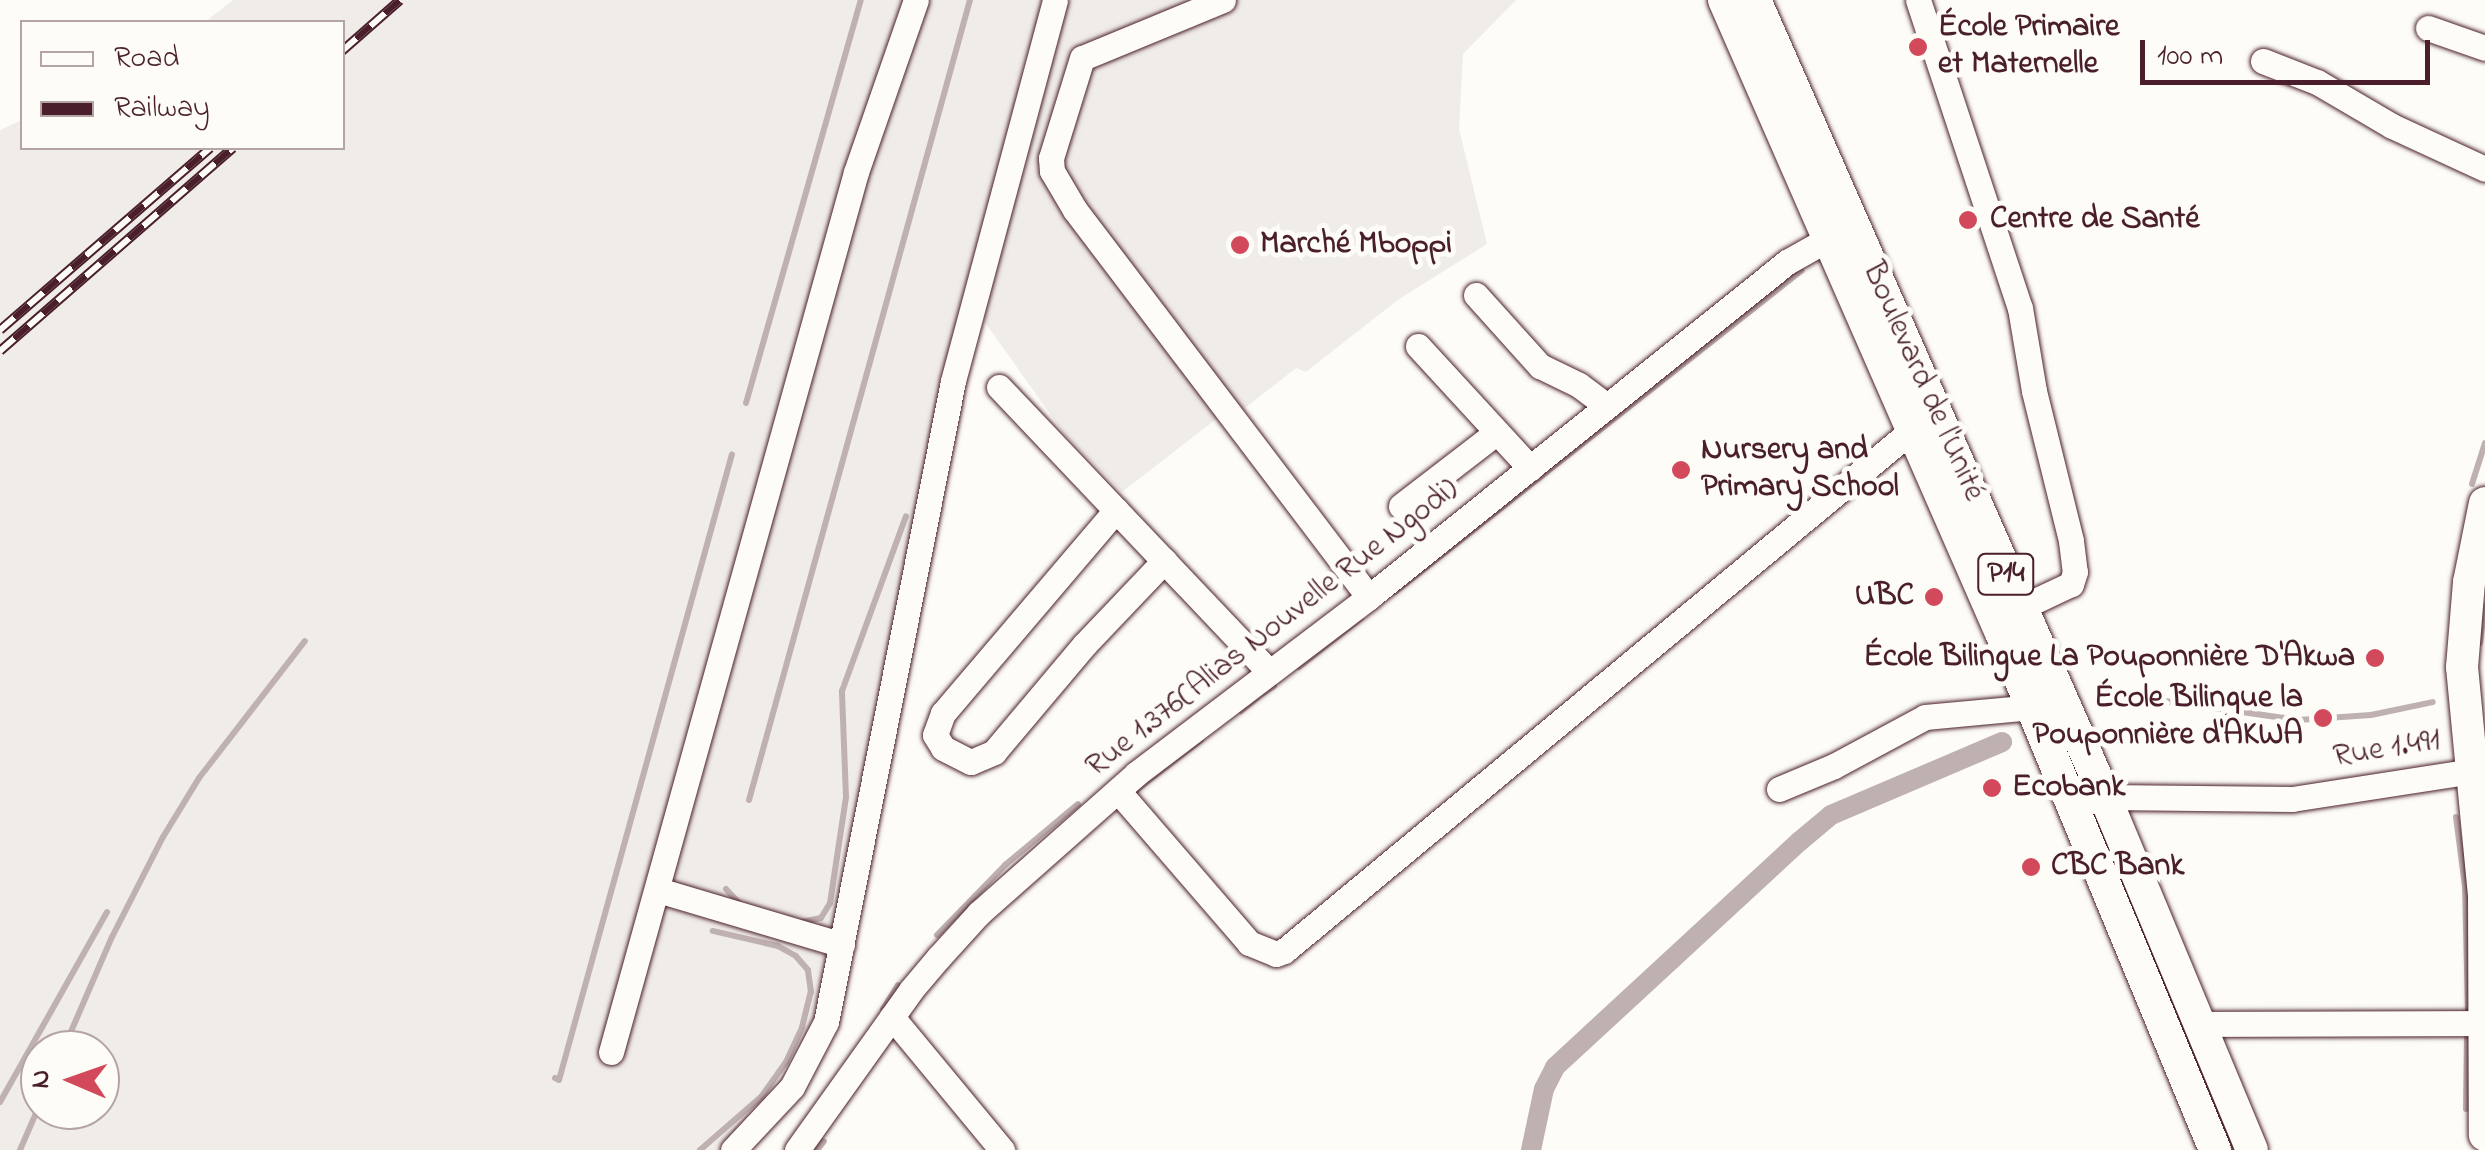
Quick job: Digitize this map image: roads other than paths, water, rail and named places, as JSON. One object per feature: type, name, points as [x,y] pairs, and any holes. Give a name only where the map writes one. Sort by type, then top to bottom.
[{"type":"main road","name":"Boulevard de l'Unité","points":[[1724,0],[2020,608],[2215,1150]]},
{"type":"main road","name":"Boulevard de l'Unité","points":[[1756,0],[1911,431],[2032,706],[2089,802],[2199,1024],[2252,1150]]},
{"type":"main road","points":[[2485,503],[2476,534],[2465,610],[2474,672],[2484,895],[2485,1135]]},
{"type":"street","points":[[612,1052],[856,172],[916,0]]},
{"type":"street","points":[[733,1150],[792,1087],[826,1022],[952,381],[1055,0]]},
{"type":"street","points":[[1223,0],[1082,58],[1051,158],[1052,171],[1075,210],[1369,597]]},
{"type":"street","points":[[1918,0],[2020,308],[2034,392],[2071,541],[2076,572],[2070,584],[2020,608]]},
{"type":"street","points":[[2428,28],[2485,48]]},
{"type":"street","points":[[2263,61],[2317,82],[2392,126],[2485,169]]},
{"type":"street","name":"Rue 1.376(Alias Nouvelle Rue Ngodi)","points":[[798,1150],[892,1017],[979,913],[1118,790],[1369,597],[1786,262],[1840,232]]},
{"type":"street","points":[[1476,295],[1540,366],[1579,385],[1606,406]]},
{"type":"street","points":[[1418,346],[1530,468]]},
{"type":"street","points":[[999,386],[1269,672]]},
{"type":"street","points":[[1118,790],[1249,943],[1276,954],[1284,951],[1911,431]]},
{"type":"street","points":[[1400,506],[1497,432]]},
{"type":"street","points":[[1116,510],[943,712],[935,736],[942,748],[971,762],[994,752],[1085,644],[1164,561]]},
{"type":"street","points":[[1779,789],[1834,766],[1925,717],[2032,706]]},
{"type":"street","name":"Rue 1.491","points":[[2089,802],[2292,798],[2479,769]]},
{"type":"street","points":[[658,890],[842,944]]},
{"type":"street","points":[[892,1017],[1002,1150]]},
{"type":"street","points":[[2199,1024],[2485,1023]]},
{"type":"waterway","points":[[746,403],[861,0]]},
{"type":"waterway","points":[[749,800],[970,0]]},
{"type":"waterway","points":[[1395,592],[1801,271]]},
{"type":"waterway","points":[[2472,484],[2485,443]]},
{"type":"waterway","points":[[555,1078],[559,1080],[732,454]]},
{"type":"waterway","points":[[802,922],[821,918],[830,903],[846,797],[842,691],[906,516]]},
{"type":"waterway","points":[[2480,643],[2485,605]]},
{"type":"waterway","points":[[1299,667],[1361,618]]},
{"type":"waterway","points":[[72,1030],[112,937],[163,837],[199,778],[305,641]]},
{"type":"waterway","points":[[1259,696],[1274,686]]},
{"type":"waterway","points":[[2107,700],[2138,697],[2298,720],[2371,715],[2433,702]]},
{"type":"waterway","points":[[1241,711],[1257,698]]},
{"type":"waterway","points":[[1131,794],[1201,740]]},
{"type":"waterway","points":[[1531,1150],[1544,1089],[1555,1067],[1800,841],[1831,815],[2002,742]]},
{"type":"waterway","points":[[937,935],[1005,865],[1078,804]]},
{"type":"waterway","points":[[2456,817],[2465,886],[2468,1011]]},
{"type":"waterway","points":[[726,889],[742,906]]},
{"type":"waterway","points":[[0,1102],[107,912]]},
{"type":"waterway","points":[[700,1150],[761,1097],[786,1062],[802,1027],[811,992],[808,970],[796,956],[778,946],[713,931]]},
{"type":"waterway","points":[[883,1009],[898,985]]},
{"type":"waterway","points":[[2466,1109],[2467,1038]]},
{"type":"waterway","points":[[20,1150],[29,1130]]},
{"type":"waterway","points":[[817,1150],[824,1141]]},
{"type":"railway","points":[[345,48],[400,0]]},
{"type":"railway","points":[[0,330],[208,150]]},
{"type":"railway","points":[[0,351],[231,150]]},
{"type":"place","name":"École Primaire et Maternelle","points":[[1918,47]]},
{"type":"place","name":"Centre de Santé","points":[[1968,220]]},
{"type":"place","name":"Marché Mboppi","points":[[1240,245]]},
{"type":"place","name":"Nursery and Primary School","points":[[1681,470]]},
{"type":"place","name":"UBC","points":[[1934,597]]},
{"type":"place","name":"École Bilingue La Pouponnière D'Akwa","points":[[2375,658]]},
{"type":"place","name":"École Bilingue la Pouponnière d'AKWA","points":[[2323,718]]},
{"type":"place","name":"Ecobank","points":[[1992,788]]},
{"type":"place","name":"CBC Bank","points":[[2031,867]]}]
